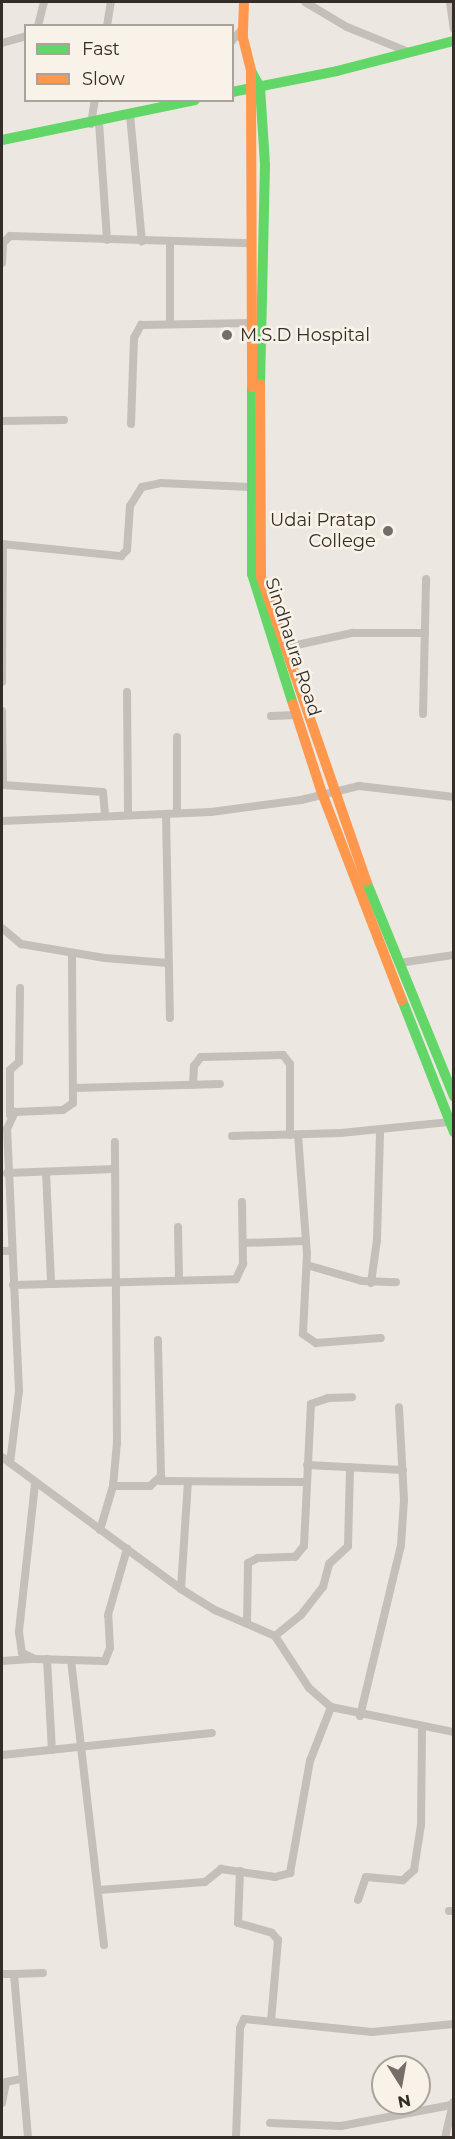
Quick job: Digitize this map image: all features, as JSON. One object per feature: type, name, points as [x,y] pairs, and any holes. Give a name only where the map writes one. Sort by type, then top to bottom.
[{"type":"street","points":[[38,24],[44,2]]},
{"type":"street","points":[[107,24],[111,2]]},
{"type":"street","name":"Sindhaura Road","points":[[244,2],[243,28],[255,88],[250,323],[252,574],[257,600],[297,715],[452,1127]]},
{"type":"street","points":[[305,2],[347,27],[410,52]]},
{"type":"street","points":[[450,2],[453,29]]},
{"type":"street","points":[[234,39],[243,28]]},
{"type":"street","points":[[2,43],[24,37]]},
{"type":"street","points":[[234,92],[410,52],[453,40]]},
{"type":"street","points":[[255,88],[265,165],[260,289],[261,577],[327,792],[453,1097]]},
{"type":"street","points":[[95,102],[95,123],[107,240]]},
{"type":"street","points":[[2,140],[95,123],[183,102]]},
{"type":"street","points":[[130,115],[142,242]]},
{"type":"street","points":[[2,263],[3,243],[10,236],[142,242],[251,243]]},
{"type":"street","points":[[170,323],[171,242]]},
{"type":"street","points":[[131,424],[136,330],[150,322],[250,323]]},
{"type":"street","points":[[2,420],[64,420]]},
{"type":"street","points":[[2,682],[2,544],[121,556],[127,550],[130,506],[142,487],[161,483],[250,487]]},
{"type":"street","points":[[423,714],[426,579]]},
{"type":"street","points":[[283,648],[339,634],[425,633]]},
{"type":"street","points":[[127,692],[128,815]]},
{"type":"street","points":[[2,711],[2,785],[103,792],[105,816]]},
{"type":"street","points":[[271,716],[297,715]]},
{"type":"street","points":[[177,737],[177,813]]},
{"type":"street","points":[[2,821],[177,813],[289,802],[359,786],[453,797]]},
{"type":"street","points":[[166,814],[170,1018]]},
{"type":"street","points":[[2,928],[21,944],[72,954],[168,963]]},
{"type":"street","points":[[10,1115],[23,1110],[70,1108],[74,1088],[72,954]]},
{"type":"street","points":[[399,963],[453,955]]},
{"type":"street","points":[[10,1463],[19,1391],[7,1173],[10,1115],[6,1070],[19,1062],[20,988]]},
{"type":"street","points":[[193,1085],[194,1066],[201,1057],[283,1055],[290,1064],[294,1135],[306,1241],[307,1265],[302,1316],[306,1339],[316,1343],[381,1338]]},
{"type":"street","points":[[74,1088],[220,1084]]},
{"type":"street","points":[[232,1136],[452,1127]]},
{"type":"street","points":[[370,1283],[377,1240],[380,1130]]},
{"type":"street","points":[[100,1530],[113,1486],[117,1281],[115,1142]]},
{"type":"street","points":[[7,1173],[115,1169]]},
{"type":"street","points":[[46,1172],[51,1284]]},
{"type":"street","points":[[13,1285],[236,1279],[243,1264],[242,1202]]},
{"type":"street","points":[[178,1227],[179,1279]]},
{"type":"street","points":[[243,1243],[306,1241]]},
{"type":"street","points":[[2,1251],[11,1251]]},
{"type":"street","points":[[307,1265],[370,1283],[396,1282]]},
{"type":"street","points":[[158,1340],[160,1481]]},
{"type":"street","points":[[248,1623],[248,1563],[258,1557],[295,1557],[304,1546],[311,1404],[328,1398],[352,1397]]},
{"type":"street","points":[[360,1716],[398,1564],[403,1470],[399,1407]]},
{"type":"street","points":[[2,1457],[34,1484],[181,1589],[216,1610],[274,1636],[309,1688],[331,1707],[360,1716],[453,1732]]},
{"type":"street","points":[[307,1465],[403,1470]]},
{"type":"street","points":[[274,1636],[301,1616],[323,1587],[329,1564],[348,1546],[350,1467]]},
{"type":"street","points":[[113,1486],[150,1486],[160,1481],[306,1482]]},
{"type":"street","points":[[181,1589],[188,1482]]},
{"type":"street","points":[[34,1484],[19,1639],[22,1653],[35,1659]]},
{"type":"street","points":[[2,1660],[47,1659],[97,1662],[110,1656],[108,1615],[128,1549]]},
{"type":"street","points":[[47,1659],[52,1750]]},
{"type":"street","points":[[71,1660],[104,1945]]},
{"type":"street","points":[[99,1890],[197,1884],[212,1878],[221,1869],[275,1877],[290,1873],[310,1761],[331,1707]]},
{"type":"street","points":[[358,1900],[366,1877],[403,1880],[414,1870],[421,1825],[423,1727]]},
{"type":"street","points":[[2,1755],[212,1733]]},
{"type":"street","points":[[240,1871],[238,1923],[276,1935],[278,1940],[271,2021]]},
{"type":"street","points":[[2,1974],[43,1973]]},
{"type":"street","points":[[14,1974],[28,2138]]},
{"type":"street","points":[[236,2138],[242,2023],[249,2018],[372,2032],[453,2025]]},
{"type":"street","points":[[2,2103],[6,2082],[22,2079]]},
{"type":"street","points":[[270,2123],[341,2126],[452,2103],[445,2138]]},
{"type":"traffic: fast","points":[[234,92],[337,71],[454,41]]},
{"type":"traffic: fast","points":[[251,71],[260,87],[265,165],[260,384]]},
{"type":"traffic: fast","points":[[2,140],[185,102]]},
{"type":"traffic: fast","points":[[252,387],[252,574],[293,704]]},
{"type":"traffic: fast","points":[[366,881],[454,1097]]},
{"type":"traffic: fast","points":[[402,1000],[454,1132]]},
{"type":"traffic: slow","points":[[244,2],[243,38],[251,71],[252,387]]},
{"type":"traffic: slow","points":[[260,384],[261,577],[366,881]]},
{"type":"traffic: slow","points":[[293,704],[322,793],[402,1000]]},
{"type":"place","name":"M.S.D Hospital","points":[[227,335]]},
{"type":"place","name":"Udai Pratap College","points":[[388,531]]}]
